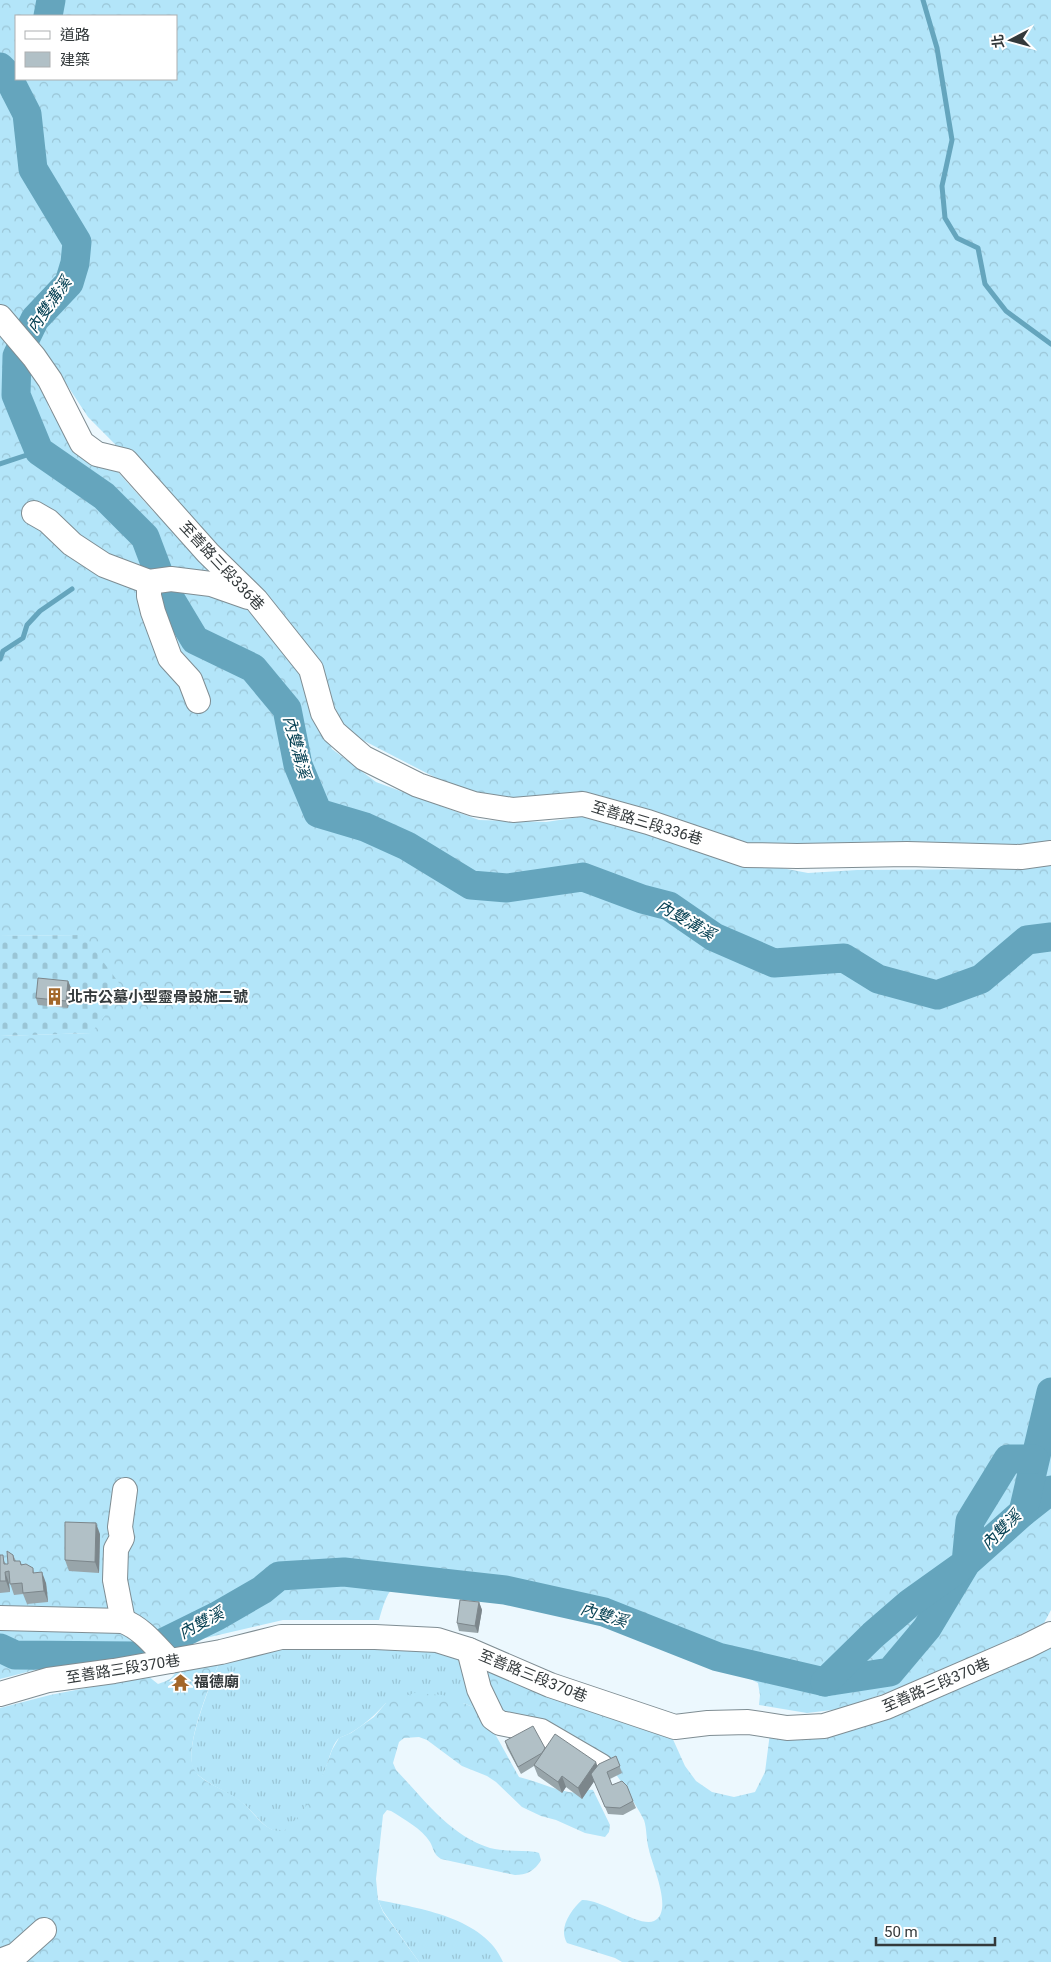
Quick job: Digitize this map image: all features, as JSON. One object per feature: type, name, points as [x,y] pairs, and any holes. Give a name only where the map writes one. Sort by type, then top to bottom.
[{"type":"street","name":"至善路三段336巷","points":[[7,326],[34,357],[50,380],[82,442],[97,454],[126,461],[208,554],[256,600],[311,669],[323,713],[334,732],[364,758],[418,785],[474,804],[513,810],[583,804],[648,822],[745,855],[907,854],[1021,857],[1051,853]]},
{"type":"street","points":[[34,514],[48,521],[72,544],[104,565],[160,581],[212,584],[256,600]]},
{"type":"street","points":[[160,581],[149,596],[153,612],[170,658],[190,680],[198,701]]},
{"type":"street","points":[[124,1490],[120,1527],[122,1538],[116,1549],[115,1580],[133,1627],[170,1662]]},
{"type":"street","points":[[104,1571],[106,1534],[120,1527]]},
{"type":"street","points":[[0,1618],[133,1627]]},
{"type":"street","name":"至善路三段370巷","points":[[0,1694],[48,1680],[170,1662],[281,1637],[375,1636],[437,1640],[469,1650],[550,1685],[675,1727],[708,1723],[748,1722],[788,1728],[824,1726],[886,1707],[1051,1634]]},
{"type":"street","points":[[469,1650],[478,1689],[493,1718],[500,1723],[541,1731],[601,1766]]},
{"type":"street","points":[[1,1961],[16,1955],[44,1930]]},
{"type":"green space","points":[[0,0],[1051,0],[1051,848],[745,847],[516,803],[477,799],[345,731],[318,667],[231,561],[88,417],[27,324],[24,334],[0,305]]},
{"type":"green space","points":[[0,333],[36,367],[49,408],[68,435],[93,461],[117,471],[153,511],[217,571],[301,674],[312,705],[332,749],[376,782],[479,820],[546,822],[586,816],[739,860],[808,873],[857,870],[1015,869],[1051,864],[1051,1610],[1044,1623],[932,1677],[840,1709],[807,1713],[759,1705],[758,1683],[686,1645],[424,1577],[413,1578],[397,1584],[388,1595],[379,1620],[283,1620],[132,1657],[96,1662],[58,1664],[0,1679],[0,1036],[91,1033],[83,935],[0,936]]},
{"type":"green space","points":[[83,935],[125,991],[91,1033],[0,1036],[0,936]]},
{"type":"green space","points":[[414,1643],[458,1658],[469,1693],[478,1709],[463,1703],[386,1703],[361,1726],[338,1739],[309,1803],[298,1820],[286,1830],[275,1831],[265,1826],[243,1803],[196,1773],[192,1764],[194,1735],[205,1699],[221,1658],[294,1644]]},
{"type":"green space","points":[[1051,1647],[1051,1962],[622,1962],[567,1943],[564,1931],[565,1925],[570,1914],[582,1900],[600,1904],[640,1921],[654,1921],[660,1916],[662,1899],[648,1846],[644,1820],[608,1762],[580,1740],[556,1728],[501,1718],[476,1659],[671,1735],[685,1766],[696,1781],[712,1792],[734,1797],[755,1792],[765,1772],[770,1733],[885,1715]]},
{"type":"green space","points":[[221,1658],[199,1715],[195,1732],[192,1761],[195,1771],[204,1780],[240,1800],[263,1824],[273,1830],[285,1830],[300,1815],[310,1800],[339,1738],[351,1733],[374,1717],[386,1703],[414,1693],[443,1695],[478,1709],[490,1725],[519,1777],[569,1792],[593,1790],[610,1825],[609,1832],[605,1837],[585,1833],[556,1820],[541,1816],[522,1807],[487,1776],[462,1766],[427,1740],[419,1737],[404,1738],[399,1742],[393,1763],[396,1770],[438,1815],[475,1842],[501,1850],[536,1852],[539,1853],[541,1860],[530,1872],[515,1875],[441,1859],[435,1853],[427,1837],[407,1821],[387,1810],[383,1815],[376,1879],[378,1900],[383,1912],[419,1962],[0,1962],[0,1708],[50,1695],[148,1676],[158,1684],[171,1678],[178,1666]]},
{"type":"green space","points":[[378,1900],[431,1912],[466,1925],[482,1935],[494,1947],[503,1962],[419,1962],[383,1911]]},
{"type":"building","points":[[38,978],[68,981],[66,1001],[36,998]]},
{"type":"building","points":[[65,1522],[96,1523],[95,1562],[65,1560]]},
{"type":"building","points":[[7,1551],[13,1555],[14,1561],[20,1561],[21,1565],[26,1564],[33,1568],[33,1573],[42,1572],[44,1591],[23,1593],[22,1583],[10,1584],[9,1571],[5,1572],[6,1581],[0,1581],[0,1555],[3,1555],[4,1564],[8,1564]]},
{"type":"building","points":[[460,1600],[479,1602],[475,1626],[457,1623]]},
{"type":"building","points":[[533,1726],[545,1748],[542,1753],[518,1767],[505,1741]]},
{"type":"building","points":[[555,1734],[596,1762],[578,1788],[562,1776],[558,1782],[534,1765]]},
{"type":"building","points":[[616,1756],[620,1766],[607,1772],[612,1785],[622,1781],[627,1786],[633,1801],[620,1808],[605,1807],[591,1774],[599,1764]]},
{"type":"waterway","points":[[48,15],[51,0]]},
{"type":"waterway","points":[[923,0],[937,48],[952,140],[942,186],[945,218],[957,238],[978,248],[985,284],[1006,311],[1051,344]]},
{"type":"waterway","name":"內雙溝溪","points":[[0,67],[6,73],[27,114],[33,169],[77,242],[75,263],[69,283],[35,319],[17,356],[16,395],[39,451],[104,496],[145,537],[165,590],[195,640],[253,668],[287,709],[298,765],[318,813],[365,827],[407,846],[471,885],[507,888],[583,877],[642,899],[669,906],[714,937],[774,963],[844,958],[878,979],[937,995],[981,979],[1027,940],[1051,937]]},
{"type":"waterway","points":[[0,464],[39,451]]},
{"type":"waterway","points":[[0,659],[3,651],[23,638],[27,625],[40,611],[72,589]]},
{"type":"waterway","name":"內雙溪","points":[[0,1648],[15,1655],[136,1656],[217,1616],[262,1590],[279,1576],[344,1572],[505,1590],[604,1612],[718,1657],[825,1682],[890,1672],[927,1628],[966,1563],[1023,1512],[1051,1392]]},
{"type":"waterway","points":[[825,1682],[873,1635],[910,1603],[966,1563],[970,1521],[1008,1459],[1034,1459]]},
{"type":"waterway","points":[[1023,1512],[1051,1490]]},
{"type":"place","name":"北市公墓小型靈骨設施二號","points":[[54,997]]},
{"type":"place","name":"福德廟","points":[[180,1682]]}]
